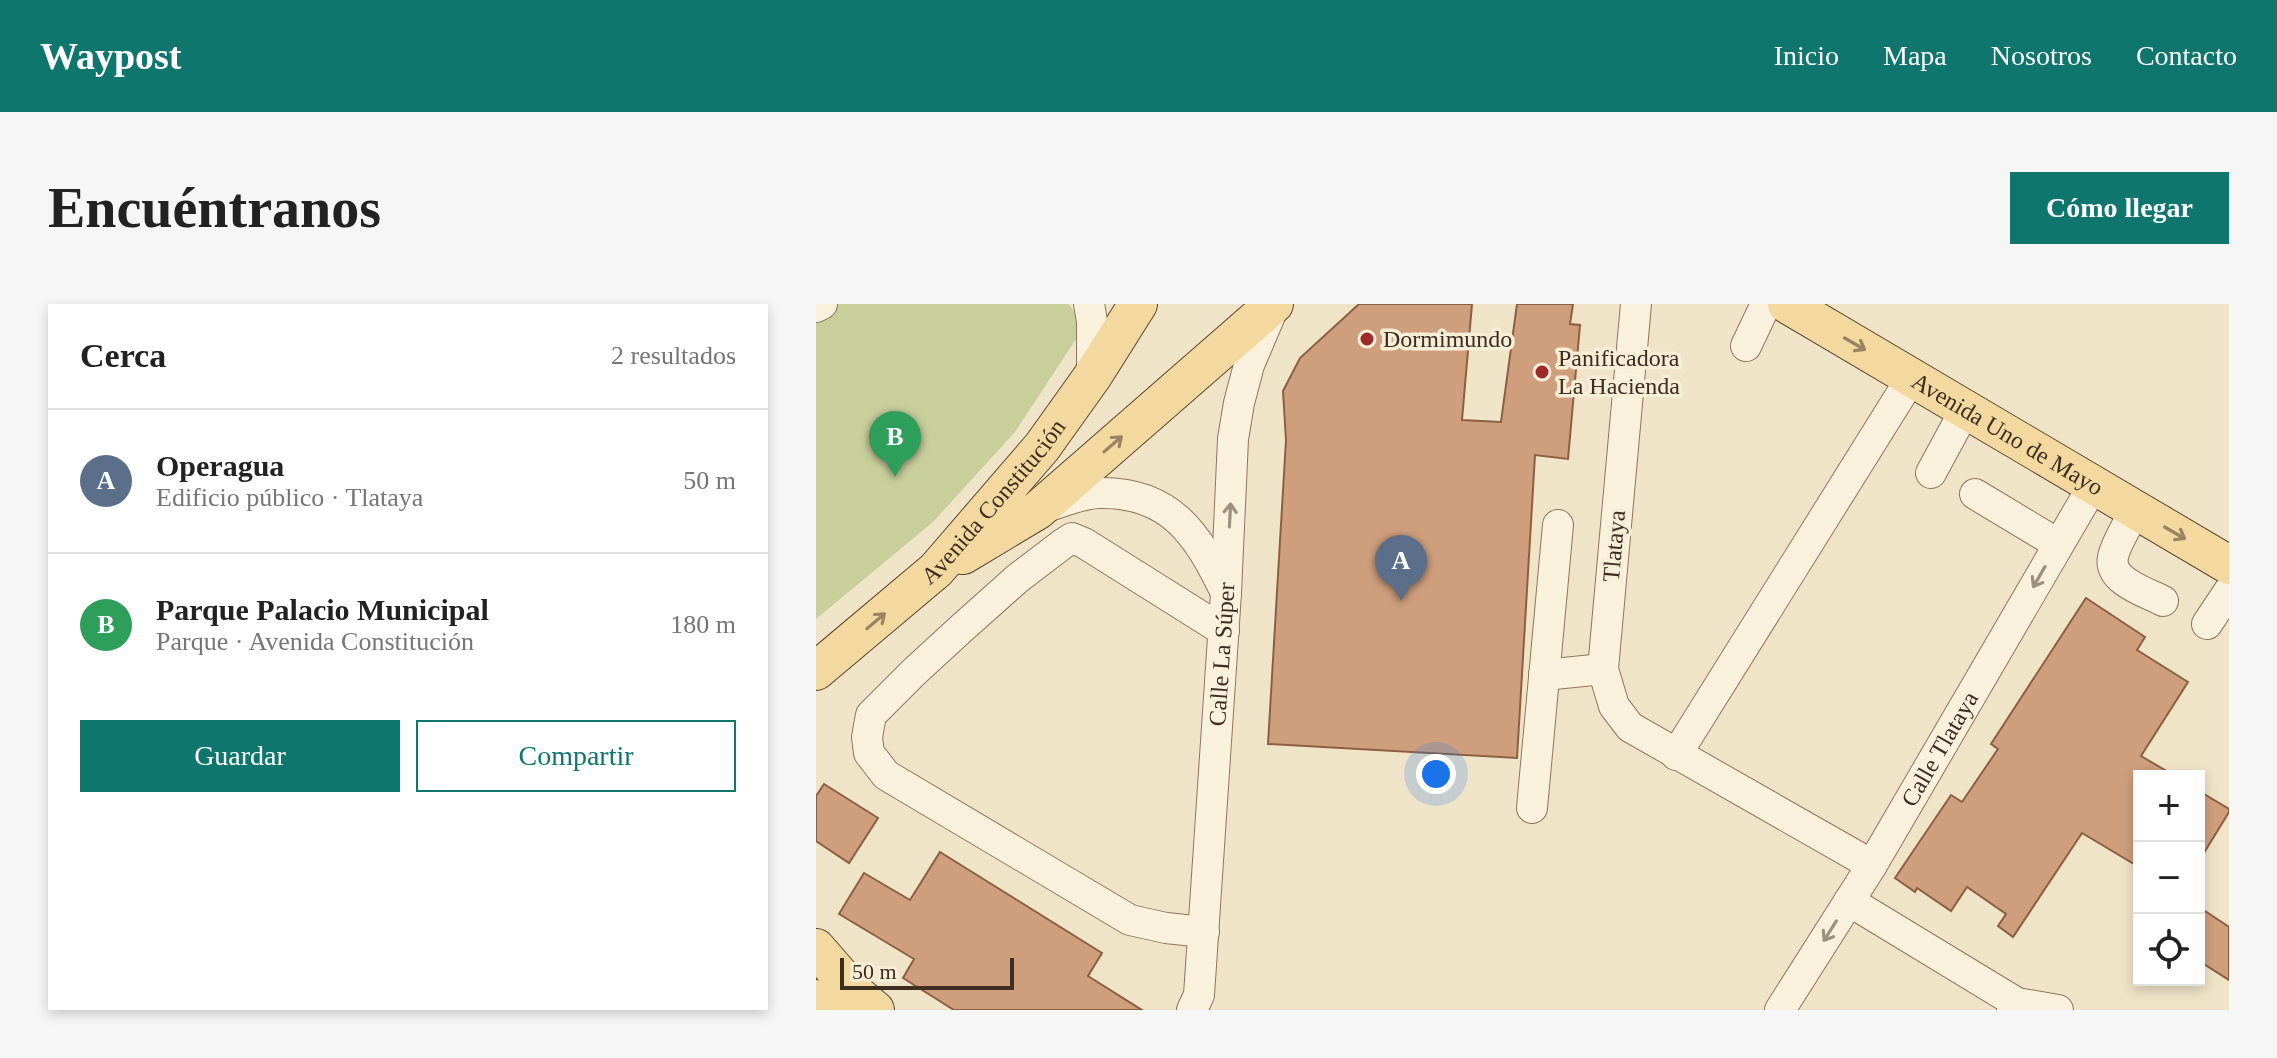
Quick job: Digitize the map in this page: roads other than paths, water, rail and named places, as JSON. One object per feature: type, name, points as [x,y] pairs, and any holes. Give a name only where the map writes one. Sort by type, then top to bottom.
[{"type":"main road","name":"Avenida Constitución","points":[[820,671],[936,570],[1042,447],[1092,377],[1138,304]]},
{"type":"main road","points":[[936,570],[1038,510],[1274,304]]},
{"type":"main road","name":"Avenida Uno de Mayo","points":[[1787,304],[2229,565]]},
{"type":"main road","points":[[816,948],[856,994],[875,1010]]},
{"type":"main road","points":[[816,999],[835,1010]]},
{"type":"street","points":[[816,307],[822,304]]},
{"type":"street","points":[[1089,304],[1092,377]]},
{"type":"street","name":"Calle La Súper","points":[[1192,1010],[1199,995],[1204,932],[1233,439],[1249,365],[1274,304]]},
{"type":"street","name":"Tlataya","points":[[1636,304],[1603,669],[1614,706],[1630,727],[1872,865]]},
{"type":"street","points":[[1746,346],[1766,304]]},
{"type":"street","points":[[1676,755],[1912,377]]},
{"type":"street","points":[[1931,473],[1965,410]]},
{"type":"street","name":"Calle Tlataya","points":[[1780,1010],[1872,865],[2093,486]]},
{"type":"street","points":[[1038,510],[1097,493],[1143,499],[1167,509],[1184,523],[1211,562],[1226,593]]},
{"type":"street","points":[[1975,494],[2058,544]]},
{"type":"street","points":[[2135,510],[2112,558],[2115,571],[2125,582],[2163,601]]},
{"type":"street","points":[[1532,808],[1558,525]]},
{"type":"street","points":[[1204,932],[1130,920],[886,775],[869,753],[867,737],[871,715],[914,672],[1018,578],[1072,538],[1224,631]]},
{"type":"street","points":[[2207,624],[2229,591]]},
{"type":"street","points":[[1544,675],[1603,669]]},
{"type":"street","points":[[1849,901],[2014,1006],[2058,1010]]},
{"type":"place","name":"Dormimundo","points":[[1367,339]]},
{"type":"place","name":"Panificadora La Hacienda","points":[[1542,372]]},
{"type":"place","name":"Parque Palacio Municipal","points":[[895,477]]},
{"type":"place","name":"Operagua","points":[[1401,601]]}]
